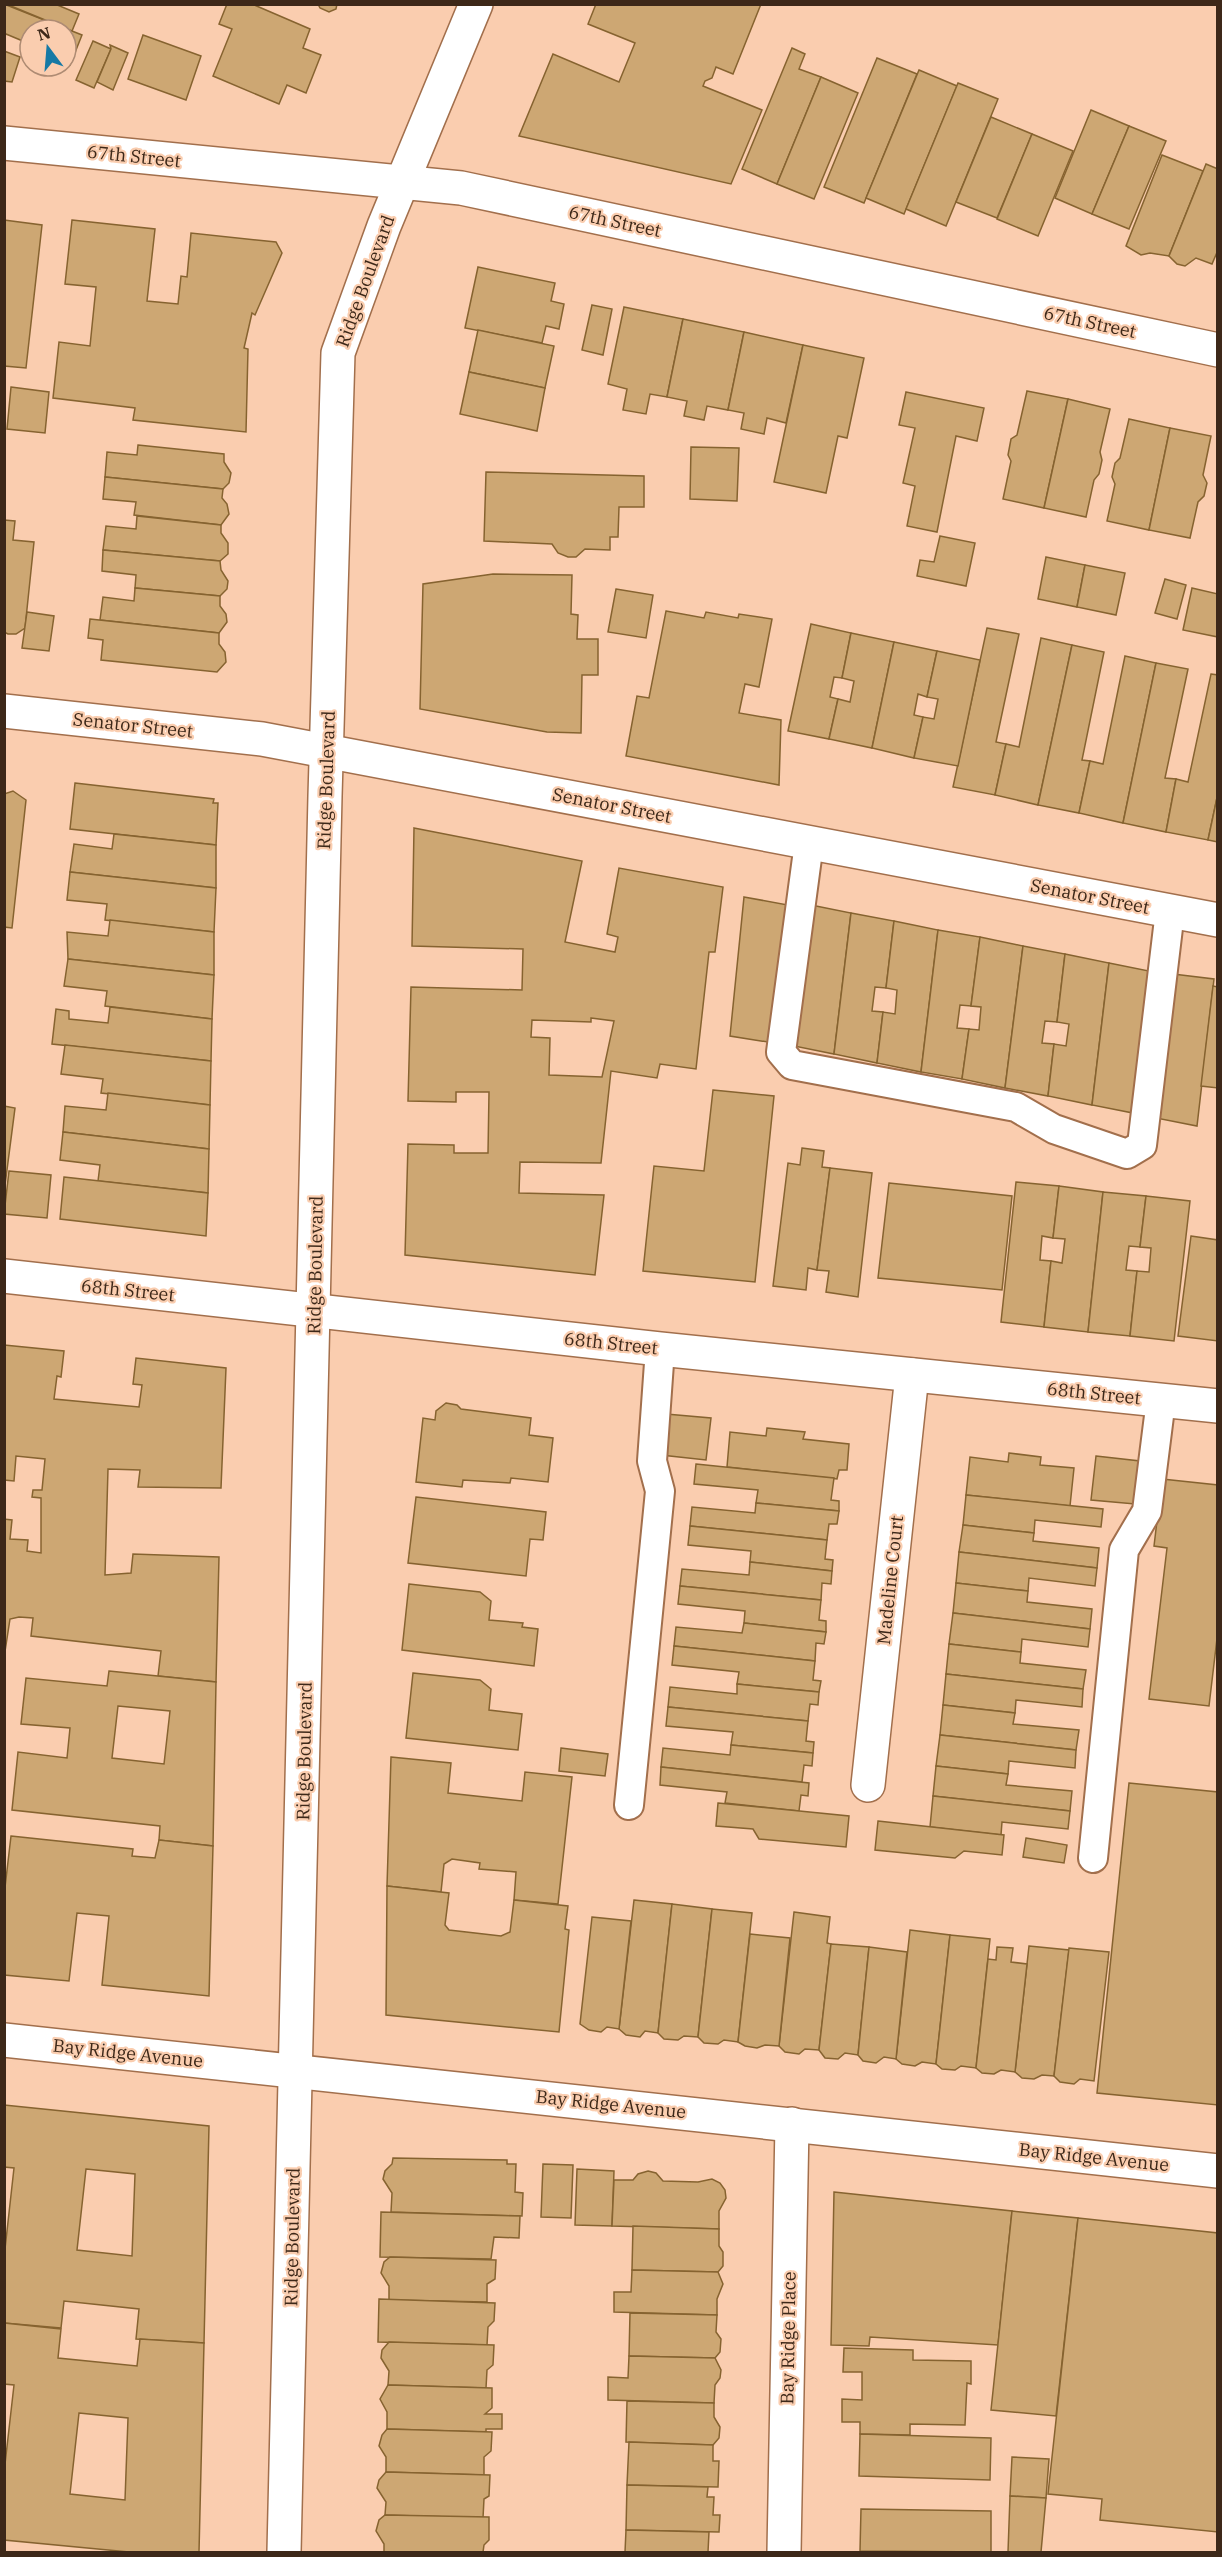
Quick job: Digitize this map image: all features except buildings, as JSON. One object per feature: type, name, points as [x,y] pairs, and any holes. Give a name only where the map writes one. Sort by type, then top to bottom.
[{"type":"street","name":"Ridge Boulevard","points":[[284,2553],[326,751],[338,353],[402,184],[476,4]]},
{"type":"street","name":"67th Street","points":[[4,143],[402,184],[461,188],[1218,350]]},
{"type":"street","name":"Senator Street","points":[[4,711],[262,739],[1218,920]]},
{"type":"street","name":"68th Street","points":[[4,1276],[660,1349],[1218,1406]]},
{"type":"street","name":"Madeline Court","points":[[868,1785],[912,1375]]},
{"type":"street","name":"Bay Ridge Avenue","points":[[4,2040],[1218,2171]]},
{"type":"street","name":"Bay Ridge Place","points":[[784,2553],[792,2124]]},
{"type":"lane","points":[[809,843],[781,1052],[792,1065],[1016,1107],[1054,1130],[1127,1154],[1143,1145],[1170,911]]},
{"type":"lane","points":[[629,1805],[660,1491],[652,1461],[660,1349]]},
{"type":"lane","points":[[1093,1858],[1124,1550],[1147,1511],[1161,1400]]}]
